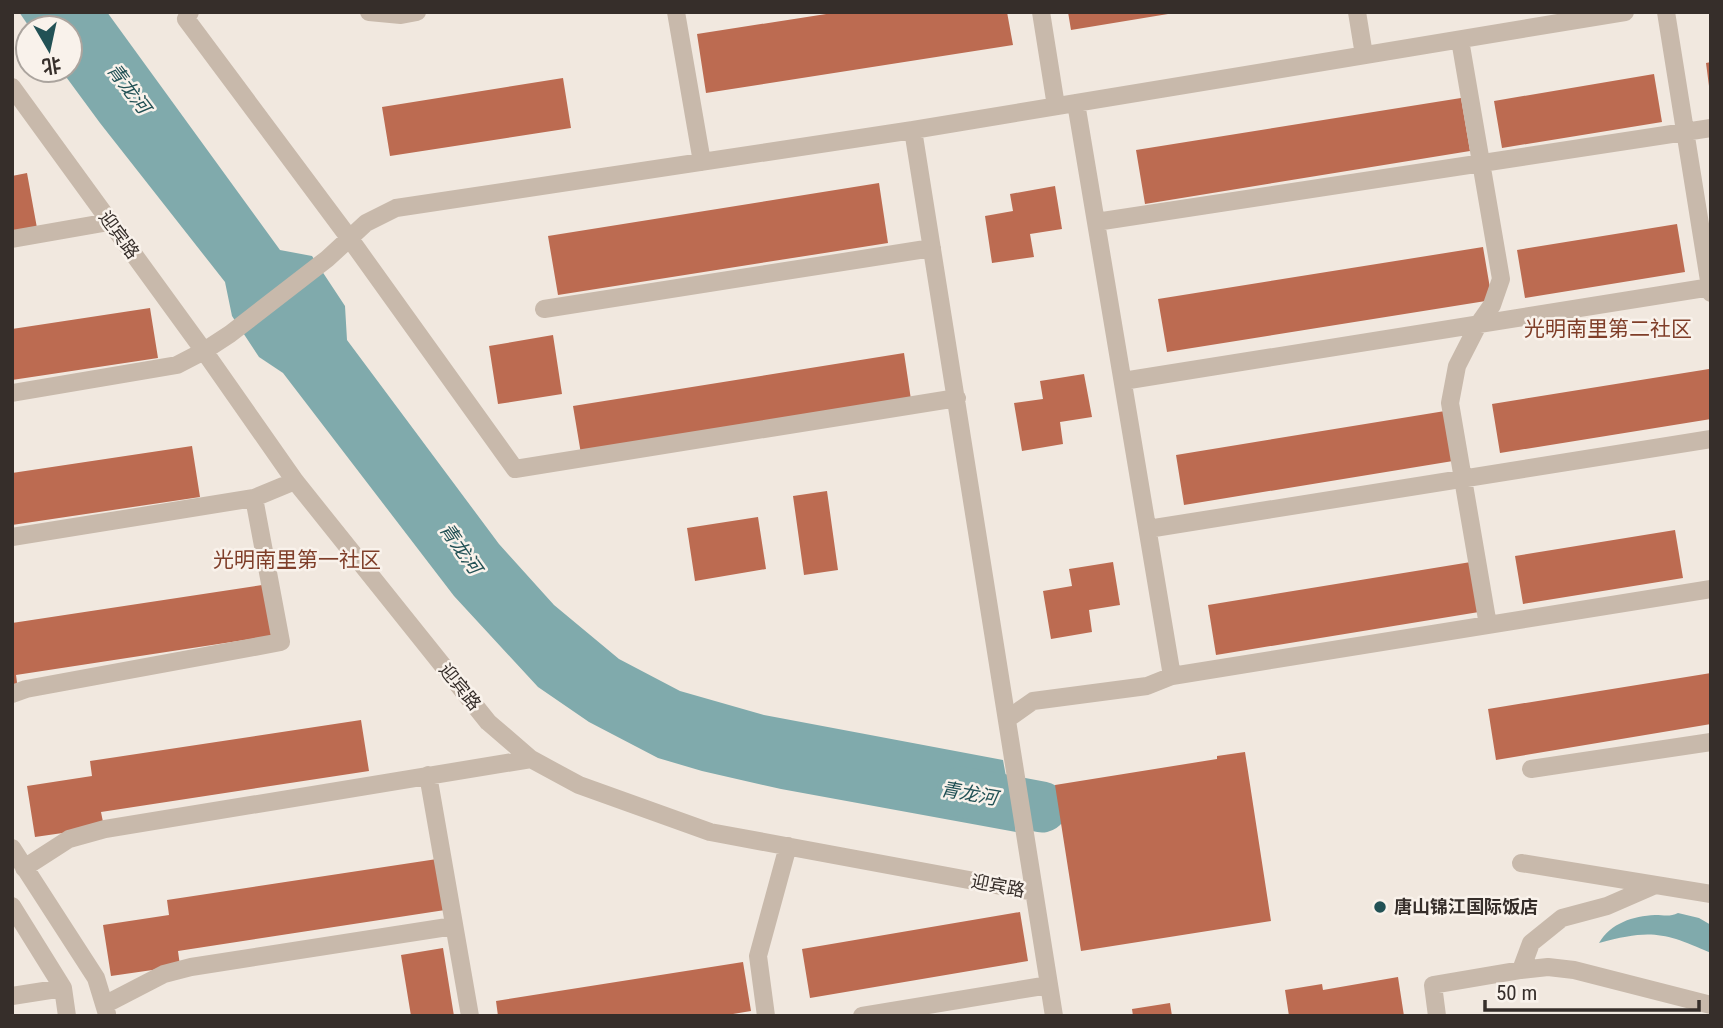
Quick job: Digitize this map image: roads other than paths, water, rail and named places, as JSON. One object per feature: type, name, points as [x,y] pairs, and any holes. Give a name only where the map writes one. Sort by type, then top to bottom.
[{"type":"street","points":[[191,12],[186,19],[350,239],[515,469],[957,398]]},
{"type":"street","points":[[369,12],[401,15],[417,12]]},
{"type":"street","points":[[676,12],[702,162]]},
{"type":"street","points":[[1041,12],[1056,106]]},
{"type":"street","points":[[1357,12],[1364,55]]},
{"type":"street","points":[[12,393],[177,365],[230,334],[327,259],[366,223],[396,208],[913,130],[1625,12]]},
{"type":"street","points":[[1666,12],[1711,293]]},
{"type":"street","points":[[1460,40],[1501,279],[1492,305],[1478,325],[1457,366],[1450,402],[1488,625]]},
{"type":"street","name":"迎宾路","points":[[14,91],[204,351],[295,481],[488,722],[531,759],[579,785],[710,832],[1034,892],[1054,1016]]},
{"type":"street","points":[[1076,103],[1172,676]]},
{"type":"street","points":[[1096,222],[1711,128]]},
{"type":"street","points":[[913,130],[1009,718],[1034,892]]},
{"type":"street","points":[[12,239],[109,222]]},
{"type":"street","points":[[544,309],[932,247]]},
{"type":"street","points":[[1123,382],[1710,287]]},
{"type":"street","points":[[1147,529],[1711,439]]},
{"type":"street","points":[[12,537],[254,498],[295,481]]},
{"type":"street","points":[[12,694],[26,689],[281,642],[254,498]]},
{"type":"street","points":[[1009,718],[1034,701],[1147,686],[1172,676],[1711,589]]},
{"type":"street","points":[[1531,769],[1711,742]]},
{"type":"street","points":[[24,868],[69,839],[105,829],[531,759]]},
{"type":"street","points":[[428,775],[470,1016]]},
{"type":"street","points":[[766,1016],[758,956],[788,846]]},
{"type":"street","points":[[12,848],[96,978],[106,1010],[164,974],[191,967],[454,926]]},
{"type":"street","points":[[1521,863],[1711,894]]},
{"type":"street","points":[[1521,970],[1531,943],[1562,918],[1607,906],[1653,886]]},
{"type":"street","points":[[12,906],[63,988],[67,1016]]},
{"type":"street","points":[[1437,1016],[1433,985],[1548,967],[1574,970],[1711,1005]]},
{"type":"street","points":[[862,1016],[1049,985]]},
{"type":"street","points":[[12,996],[63,988]]},
{"type":"water","points":[[19,12],[107,12],[280,250],[312,256],[345,306],[347,340],[499,544],[554,605],[619,659],[680,691],[764,715],[1003,760],[1016,832],[781,789],[658,758],[589,722],[538,687],[454,596],[283,373],[259,357],[232,316],[225,282],[71,84],[84,84],[84,14]]},
{"type":"water","points":[[1678,913],[1699,918],[1711,925],[1711,953],[1656,935],[1644,934],[1599,943],[1610,930],[1623,922],[1639,917]]},
{"type":"waterway","name":"青龙河","points":[[962,792],[1042,807]]},
{"type":"place","name":"唐山锦江国际饭店","points":[[1380,907]]},
{"type":"district","name":"光明南里第二社区","points":[[1608,329]]},
{"type":"district","name":"光明南里第一社区","points":[[297,560]]}]
